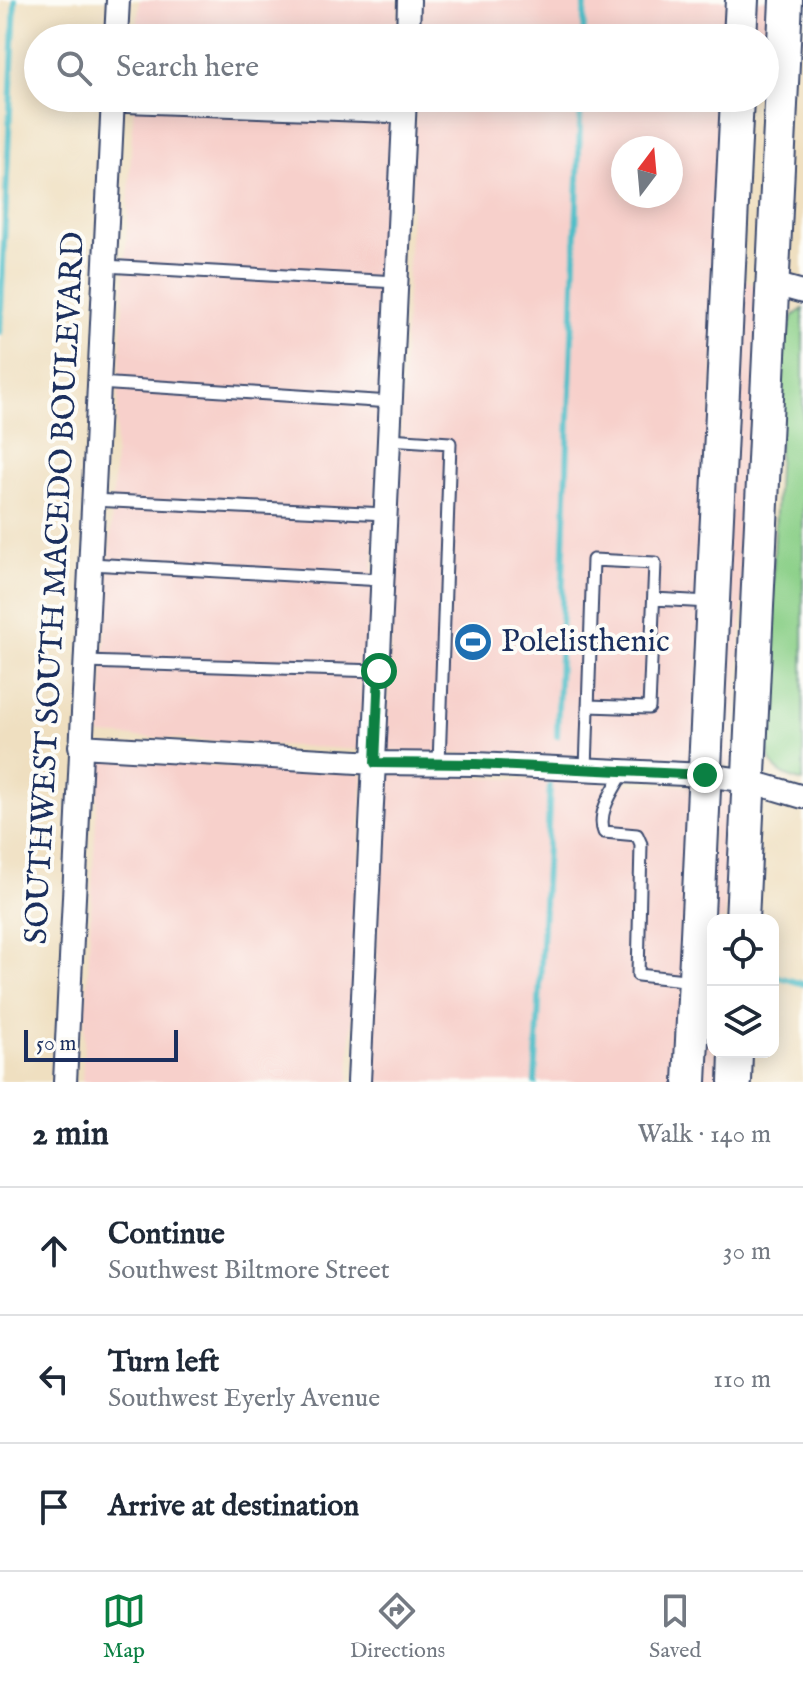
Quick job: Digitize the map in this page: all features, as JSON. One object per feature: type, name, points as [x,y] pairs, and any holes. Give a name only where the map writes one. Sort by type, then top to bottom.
[{"type":"main road","points":[[741,24],[742,0]]},
{"type":"main road","points":[[742,914],[749,781],[788,288],[786,0]]},
{"type":"main road","points":[[690,1082],[736,112]]},
{"type":"main road","points":[[750,112],[746,236],[750,262],[754,272],[788,288]]},
{"type":"main road","points":[[735,1082],[736,1058]]},
{"type":"street","points":[[117,24],[118,0]]},
{"type":"street","points":[[408,24],[409,0]]},
{"type":"street","name":"SOUTHWEST SOUTH MACEDO BOULEVARD","points":[[65,1082],[112,112]]},
{"type":"street","points":[[359,1082],[404,112]]},
{"type":"street","points":[[80,746],[375,763],[705,775],[749,781],[803,797]]},
{"type":"lane","points":[[306,112],[357,115],[377,112]]},
{"type":"lane","points":[[104,266],[397,282]]},
{"type":"lane","points":[[98,383],[391,402]]},
{"type":"lane","points":[[389,439],[450,443],[439,764]]},
{"type":"lane","points":[[92,500],[386,514]]},
{"type":"lane","points":[[586,769],[588,706],[593,560],[655,563],[649,708],[588,706]]},
{"type":"lane","points":[[89,564],[383,580]]},
{"type":"lane","points":[[654,599],[712,602]]},
{"type":"lane","points":[[84,662],[379,671]]},
{"type":"lane","points":[[624,771],[601,823],[604,832],[637,835],[641,844],[638,975],[695,981]]},
{"type":"shaded area","points":[[139,0],[399,0],[398,24],[138,24]]},
{"type":"shaded area","points":[[420,0],[731,0],[727,24],[419,24]]},
{"type":"shaded area","points":[[752,0],[775,0],[774,24],[751,24]]},
{"type":"shaded area","points":[[133,112],[393,112],[365,750],[100,735]]},
{"type":"shaded area","points":[[415,112],[725,112],[694,762],[386,751]]},
{"type":"shaded area","points":[[760,112],[768,112],[760,258],[756,234]]},
{"type":"shaded area","points":[[739,263],[745,279],[761,290],[733,767],[716,764]]},
{"type":"shaded area","points":[[99,759],[363,774],[349,1082],[82,1082]]},
{"type":"shaded area","points":[[385,774],[693,786],[678,1082],[370,1082]]},
{"type":"shaded area","points":[[715,788],[732,791],[725,914],[709,914]]},
{"type":"shaded area","points":[[707,945],[707,1058],[718,1058],[717,1082],[700,1082]]},
{"type":"green space","points":[[803,309],[803,782],[776,769],[765,741],[784,343],[793,316]]},
{"type":"waterway","points":[[0,332],[15,0]]},
{"type":"waterway","points":[[584,24],[585,0]]},
{"type":"waterway","points":[[557,736],[580,112]]},
{"type":"waterway","points":[[535,1082],[550,786]]},
{"type":"waterway","points":[[779,977],[803,984]]},
{"type":"place","name":"Polelisthenic","points":[[473,642]]},
{"type":"route","points":[[379,671],[375,763],[475,764],[705,775]]}]
